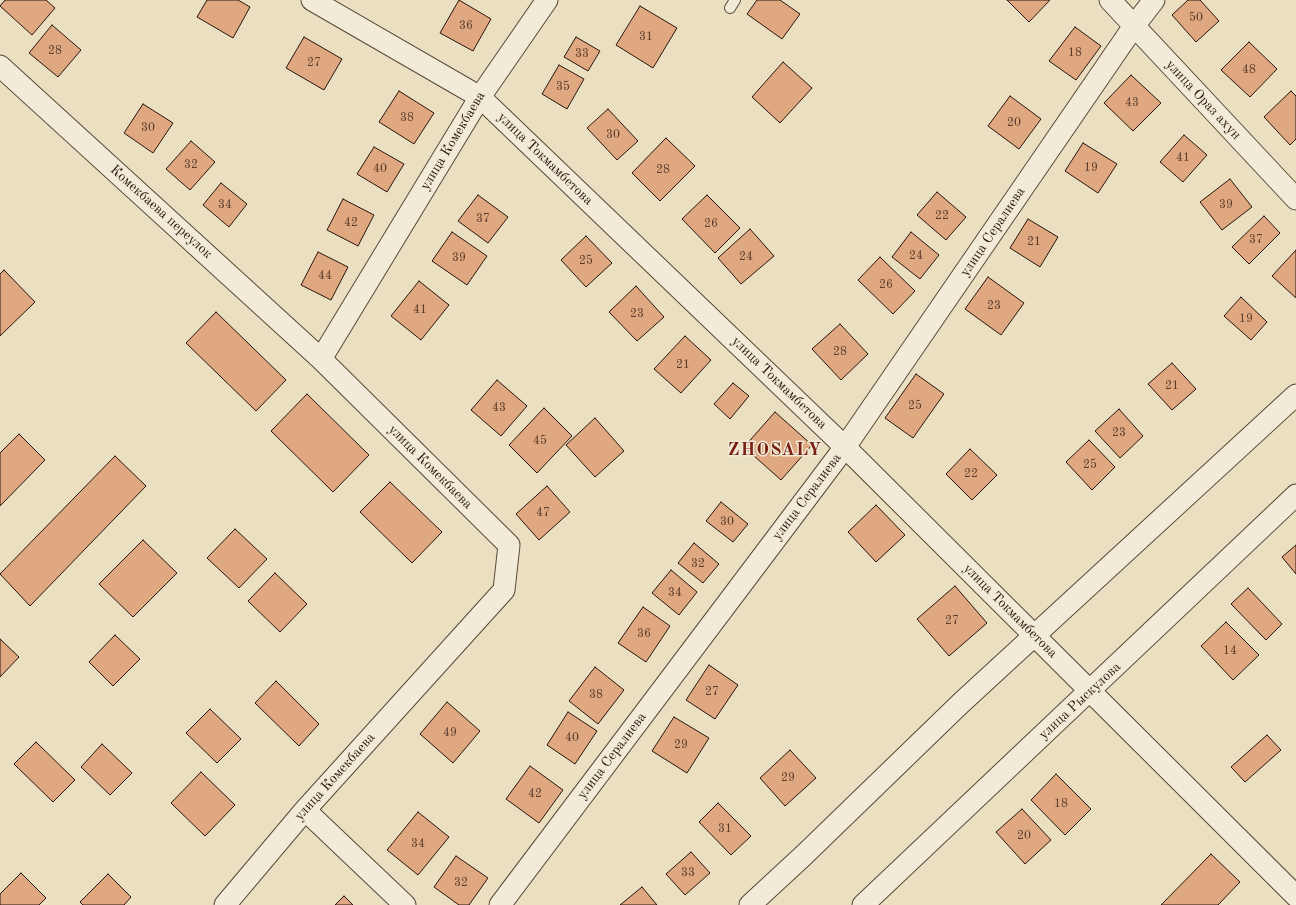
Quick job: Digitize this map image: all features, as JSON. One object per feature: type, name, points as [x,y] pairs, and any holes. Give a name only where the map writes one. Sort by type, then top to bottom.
[{"type":"street","name":"улица Токмамбетова","points":[[312,0],[480,97],[846,447],[1296,896]]},
{"type":"street","name":"улица Комекбаева","points":[[224,905],[305,810],[504,590],[509,545],[322,359],[480,97],[547,0]]},
{"type":"street","name":"улица Ораз ахун","points":[[1110,0],[1296,200]]},
{"type":"street","name":"улица Сералиева","points":[[500,905],[846,447],[1134,26],[1154,0]]},
{"type":"street","name":"Комекбаева переулок","points":[[0,66],[322,359]]},
{"type":"street","points":[[750,905],[1034,635],[1296,395]]},
{"type":"street","name":"улица Рыскулова","points":[[863,905],[1296,495]]},
{"type":"street","points":[[305,810],[405,905]]},
{"type":"building","points":[[5,0],[46,0],[55,8],[32,35],[0,6]]},
{"type":"building","points":[[207,0],[238,0],[250,7],[233,38],[197,17]]},
{"type":"building","points":[[459,0],[491,19],[473,51],[440,33]]},
{"type":"building","points":[[757,0],[780,0],[800,14],[782,39],[747,14]]},
{"type":"building","points":[[1007,0],[1050,0],[1029,22]]},
{"type":"building","points":[[1188,0],[1200,0],[1219,21],[1196,42],[1172,15]]},
{"type":"building","points":[[640,6],[677,28],[653,68],[616,45]]},
{"type":"building","points":[[52,25],[81,50],[58,77],[29,53]]},
{"type":"building","points":[[1075,27],[1101,46],[1076,80],[1049,61]]},
{"type":"building","points":[[304,37],[342,59],[324,90],[286,68]]},
{"type":"building","points":[[576,37],[600,51],[588,71],[564,57]]},
{"type":"building","points":[[1249,42],[1277,69],[1250,97],[1221,70]]},
{"type":"building","points":[[783,62],[812,88],[780,123],[752,97]]},
{"type":"building","points":[[559,65],[584,79],[567,109],[542,94]]},
{"type":"building","points":[[1131,75],[1161,103],[1133,131],[1104,103]]},
{"type":"building","points":[[399,91],[434,113],[414,144],[379,122]]},
{"type":"building","points":[[1291,91],[1296,96],[1296,139],[1290,145],[1264,117]]},
{"type":"building","points":[[1010,96],[1041,119],[1019,149],[988,126]]},
{"type":"building","points":[[143,104],[173,123],[153,153],[124,133]]},
{"type":"building","points":[[608,109],[638,141],[617,160],[587,128]]},
{"type":"building","points":[[1184,135],[1207,155],[1183,182],[1160,162]]},
{"type":"building","points":[[666,138],[695,166],[660,201],[632,173]]},
{"type":"building","points":[[191,141],[215,162],[190,190],[166,169]]},
{"type":"building","points":[[1083,143],[1117,164],[1098,193],[1065,171]]},
{"type":"building","points":[[374,147],[404,164],[387,192],[357,174]]},
{"type":"building","points":[[1230,179],[1252,207],[1222,230],[1200,202]]},
{"type":"building","points":[[221,183],[247,204],[229,227],[203,205]]},
{"type":"building","points":[[937,192],[966,217],[946,240],[917,215]]},
{"type":"building","points":[[478,195],[508,217],[488,243],[458,221]]},
{"type":"building","points":[[707,195],[740,228],[715,253],[682,219]]},
{"type":"building","points":[[343,199],[374,215],[358,246],[327,230]]},
{"type":"building","points":[[1264,216],[1280,233],[1249,264],[1232,247]]},
{"type":"building","points":[[1028,219],[1058,237],[1040,267],[1010,248]]},
{"type":"building","points":[[750,229],[774,256],[741,284],[718,258]]},
{"type":"building","points":[[452,232],[487,256],[467,285],[432,261]]},
{"type":"building","points":[[911,232],[939,255],[920,279],[892,257]]},
{"type":"building","points":[[586,236],[612,263],[586,287],[561,260]]},
{"type":"building","points":[[1296,250],[1296,298],[1272,276]]},
{"type":"building","points":[[318,252],[348,267],[331,300],[301,285]]},
{"type":"building","points":[[880,257],[915,291],[893,314],[858,280]]},
{"type":"building","points":[[4,270],[35,302],[0,336],[0,274]]},
{"type":"building","points":[[988,277],[1024,303],[1001,335],[965,309]]},
{"type":"building","points":[[419,281],[449,305],[421,340],[391,316]]},
{"type":"building","points":[[636,286],[664,317],[637,341],[609,312]]},
{"type":"building","points":[[1241,297],[1267,322],[1251,340],[1224,316]]},
{"type":"building","points":[[216,312],[286,380],[256,411],[186,343]]},
{"type":"building","points":[[840,324],[868,354],[841,380],[812,349]]},
{"type":"building","points":[[685,336],[711,360],[681,393],[654,369]]},
{"type":"building","points":[[1172,363],[1196,389],[1172,410],[1148,384]]},
{"type":"building","points":[[916,374],[944,394],[913,438],[885,418]]},
{"type":"building","points":[[497,380],[527,406],[501,436],[471,410]]},
{"type":"building","points":[[733,383],[749,396],[730,419],[714,404]]},
{"type":"building","points":[[307,394],[369,455],[333,492],[271,431]]},
{"type":"building","points":[[544,408],[572,436],[537,473],[509,445]]},
{"type":"building","points":[[1119,409],[1143,436],[1120,458],[1095,431]]},
{"type":"building","points":[[775,412],[812,445],[781,480],[744,447]]},
{"type":"building","points":[[595,418],[624,451],[595,477],[566,445]]},
{"type":"building","points":[[19,434],[45,460],[0,506],[0,453]]},
{"type":"building","points":[[1089,440],[1115,467],[1092,490],[1066,462]]},
{"type":"building","points":[[970,449],[997,475],[972,500],[946,474]]},
{"type":"building","points":[[115,456],[146,486],[30,606],[0,574]]},
{"type":"building","points":[[390,482],[442,532],[412,563],[360,512]]},
{"type":"building","points":[[547,486],[570,512],[539,540],[516,514]]},
{"type":"building","points":[[721,502],[748,524],[733,542],[706,521]]},
{"type":"building","points":[[876,505],[905,535],[876,562],[848,532]]},
{"type":"building","points":[[235,529],[267,559],[239,588],[207,558]]},
{"type":"building","points":[[143,540],[177,573],[133,617],[99,584]]},
{"type":"building","points":[[694,543],[719,564],[703,583],[678,563]]},
{"type":"building","points":[[1296,545],[1296,574],[1282,557]]},
{"type":"building","points":[[671,570],[697,592],[679,615],[652,593]]},
{"type":"building","points":[[275,573],[307,604],[280,632],[248,601]]},
{"type":"building","points":[[955,586],[987,623],[949,656],[917,619]]},
{"type":"building","points":[[1248,588],[1282,624],[1266,640],[1231,604]]},
{"type":"building","points":[[643,607],[670,626],[646,662],[618,643]]},
{"type":"building","points":[[1226,622],[1259,655],[1233,680],[1201,646]]},
{"type":"building","points":[[115,635],[140,659],[113,686],[89,662]]},
{"type":"building","points":[[0,639],[19,657],[0,677]]},
{"type":"building","points":[[709,665],[738,685],[715,719],[686,700]]},
{"type":"building","points":[[595,667],[624,690],[598,724],[569,701]]},
{"type":"building","points":[[276,681],[319,724],[299,746],[255,703]]},
{"type":"building","points":[[447,702],[480,731],[453,763],[420,734]]},
{"type":"building","points":[[210,709],[241,739],[217,763],[186,733]]},
{"type":"building","points":[[568,712],[597,731],[575,764],[547,745]]},
{"type":"building","points":[[674,717],[709,738],[687,773],[652,751]]},
{"type":"building","points":[[1267,735],[1281,750],[1245,782],[1231,767]]},
{"type":"building","points":[[36,742],[75,780],[53,802],[14,764]]},
{"type":"building","points":[[102,744],[132,773],[110,795],[81,767]]},
{"type":"building","points":[[790,750],[816,778],[785,806],[760,778]]},
{"type":"building","points":[[530,766],[563,790],[539,823],[506,799]]},
{"type":"building","points":[[201,772],[235,805],[205,836],[171,803]]},
{"type":"building","points":[[1056,774],[1091,809],[1065,835],[1031,800]]},
{"type":"building","points":[[718,803],[751,836],[731,855],[699,822]]},
{"type":"building","points":[[1022,809],[1051,840],[1025,864],[996,832]]},
{"type":"building","points":[[418,812],[449,837],[418,875],[387,850]]},
{"type":"building","points":[[691,852],[710,873],[685,895],[666,874]]},
{"type":"building","points":[[1211,854],[1240,882],[1218,905],[1161,905]]},
{"type":"building","points":[[456,856],[488,878],[469,905],[459,905],[434,887]]},
{"type":"building","points":[[21,873],[46,898],[39,905],[0,905],[0,894]]},
{"type":"building","points":[[108,874],[131,897],[124,905],[83,905],[80,902]]},
{"type":"building","points":[[642,887],[657,905],[620,905]]},
{"type":"building","points":[[344,896],[353,905],[335,905]]},
{"type":"district","name":"ZHOSALY","points":[[775,450]]}]
